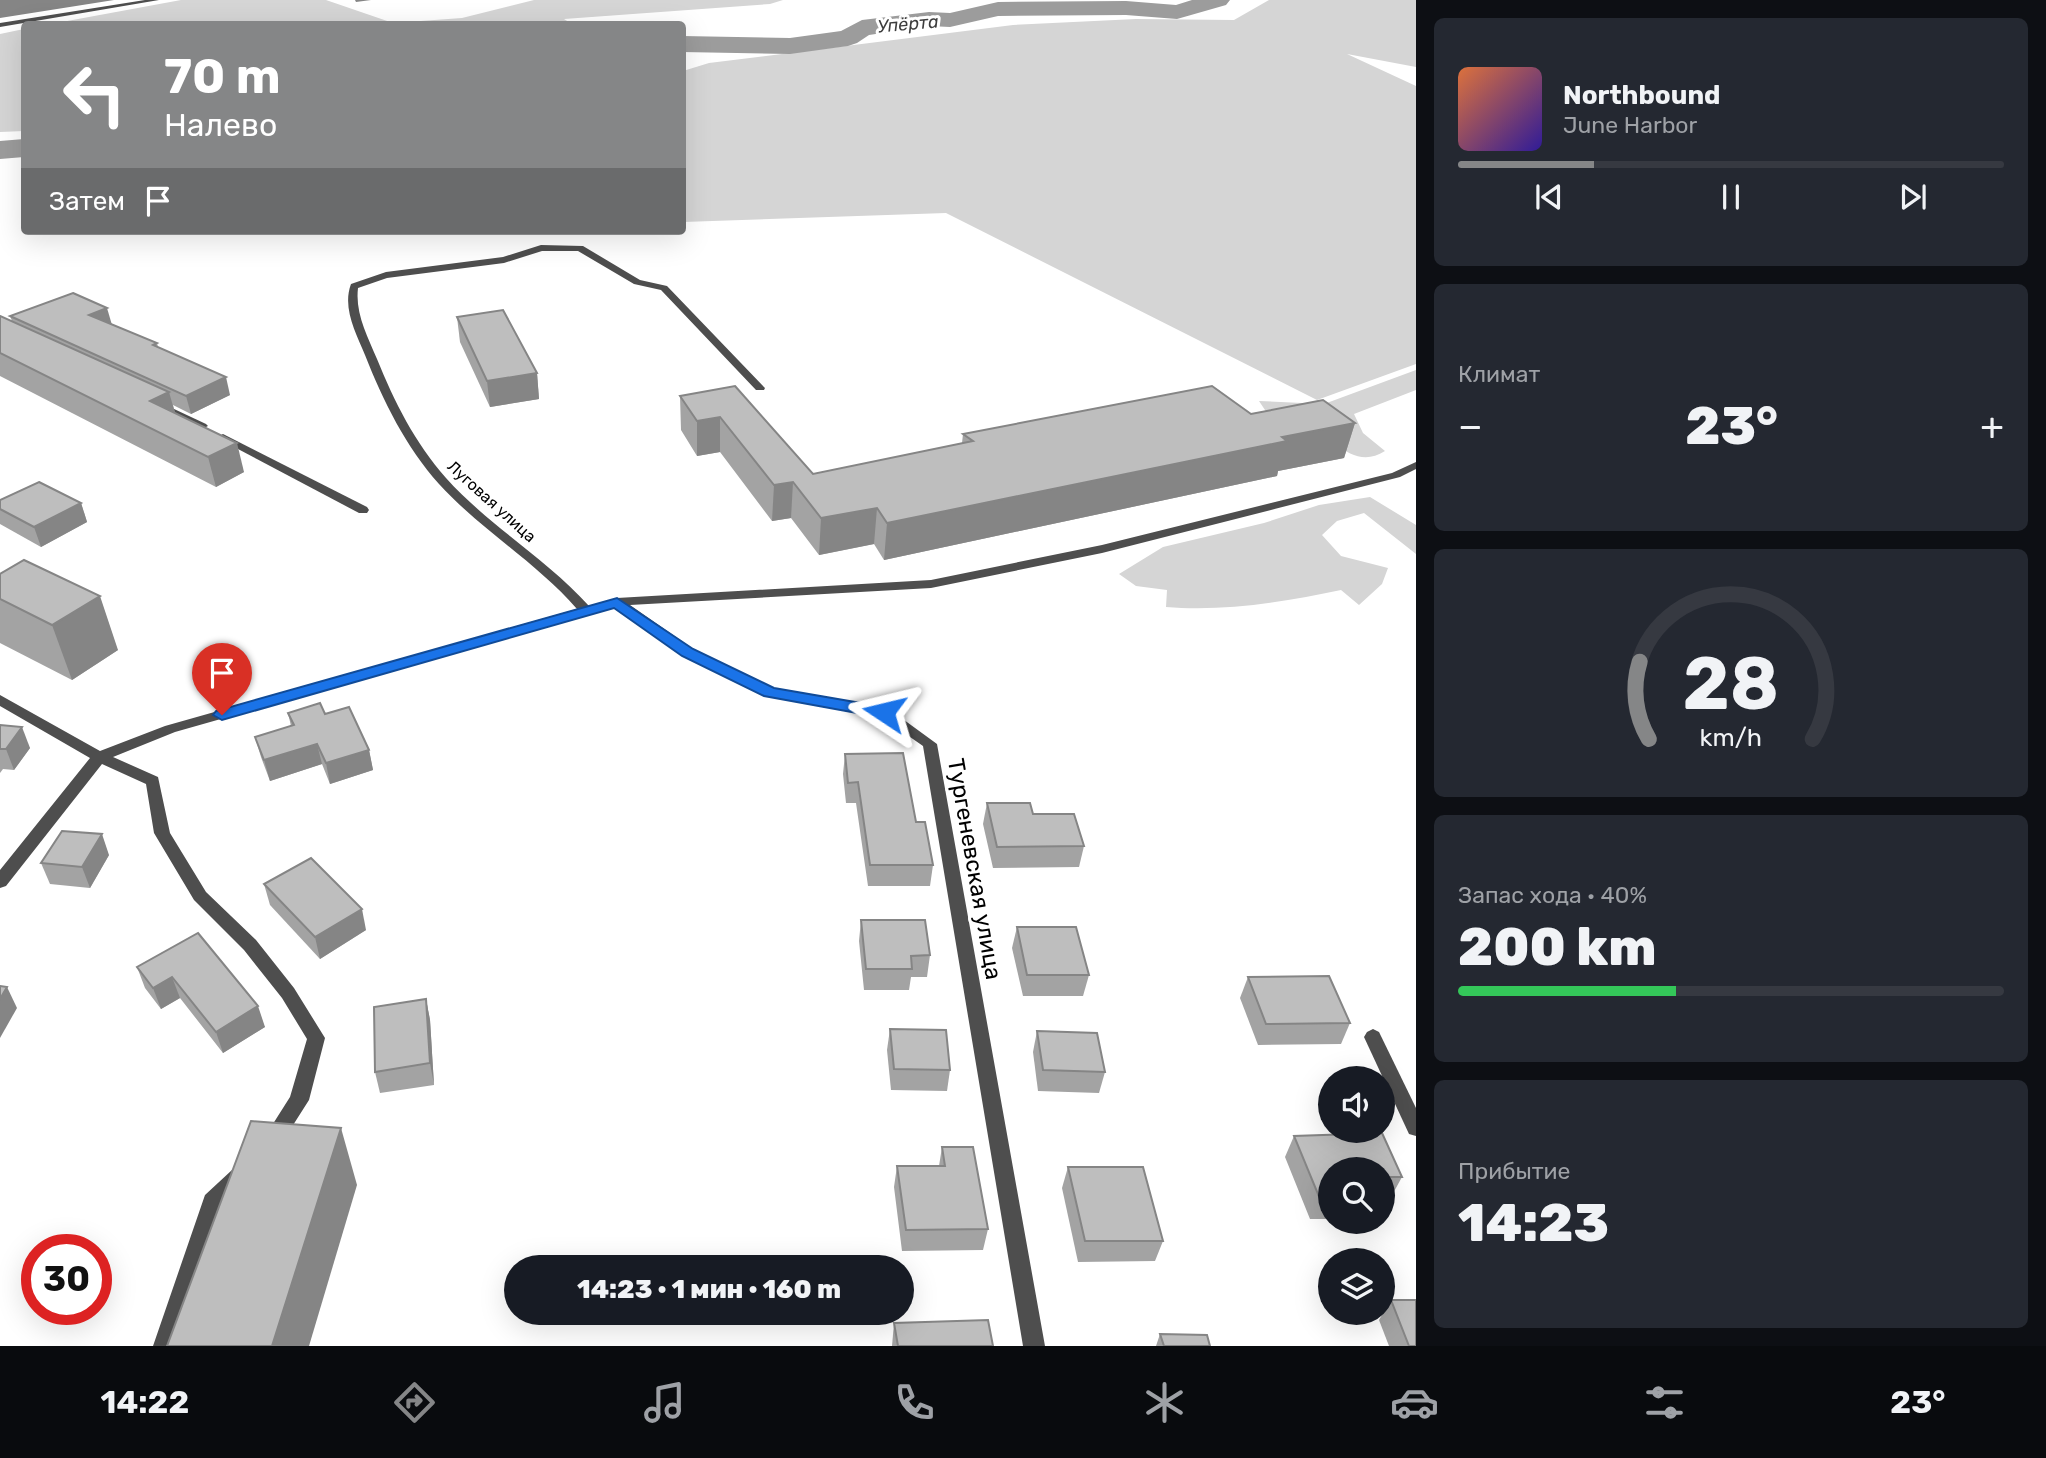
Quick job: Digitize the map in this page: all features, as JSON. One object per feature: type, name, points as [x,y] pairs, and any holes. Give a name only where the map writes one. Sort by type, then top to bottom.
[{"type":"street","points":[[25,21],[156,0]]},
{"type":"street","points":[[0,25],[21,22]]},
{"type":"street","name":"Луговая улица","points":[[586,611],[567,588],[461,498],[426,461],[381,385],[351,303],[354,286],[386,275],[504,260],[541,248],[580,248],[637,282],[664,288],[760,388]]},
{"type":"street","points":[[151,401],[363,510]]},
{"type":"street","points":[[0,882],[99,757],[170,730],[617,602],[931,584],[1101,549],[1396,475],[1416,465]]},
{"type":"street","name":"Тургеневская улица","points":[[617,602],[688,652],[770,693],[884,712],[930,744],[1034,1346]]},
{"type":"street","points":[[0,700],[99,757],[153,781],[162,833],[200,895],[250,944],[288,993],[316,1038],[299,1100],[260,1157],[212,1202],[164,1346]]},
{"type":"street","points":[[1373,1037],[1416,1128]]},
{"type":"shaded area","points":[[181,0],[326,0],[387,21],[67,21]]},
{"type":"shaded area","points":[[534,0],[783,0],[770,4],[564,19],[567,21],[421,21],[462,18]]},
{"type":"shaded area","points":[[1269,0],[1416,0],[1416,67],[1347,54],[1416,86],[1416,364],[1317,400],[946,213],[686,222],[686,70],[709,63],[1013,25],[1136,19],[1234,20]]},
{"type":"shaded area","points":[[21,30],[21,131],[0,132],[0,34]]},
{"type":"shaded area","points":[[1416,370],[1416,390],[1354,414],[1363,433],[1385,451],[1374,456],[1353,455],[1307,425],[1269,416],[1259,401],[1324,404]]},
{"type":"shaded area","points":[[1370,497],[1416,525],[1416,554],[1364,513],[1337,521],[1322,535],[1341,556],[1388,568],[1382,584],[1359,605],[1341,590],[1254,605],[1166,607],[1167,590],[1136,586],[1119,574],[1163,547],[1264,523],[1319,505]]},
{"type":"building","points":[[73,293],[107,308],[89,315],[157,343],[153,345],[226,377],[186,396],[10,316]]},
{"type":"building","points":[[503,310],[537,373],[487,381],[457,317]]},
{"type":"building","points":[[0,316],[169,392],[150,401],[237,443],[208,457],[0,353]]},
{"type":"building","points":[[735,386],[813,474],[973,441],[963,434],[1212,386],[1251,414],[1323,400],[1355,423],[1282,437],[1287,441],[887,523],[877,508],[821,518],[793,482],[774,485],[720,417],[697,421],[680,396]]},
{"type":"building","points":[[39,482],[81,503],[34,527],[0,509],[0,500]]},
{"type":"building","points":[[24,560],[100,596],[52,625],[0,599],[0,574]]},
{"type":"building","points":[[320,703],[325,714],[349,707],[369,750],[326,763],[317,744],[264,760],[255,737],[294,725],[288,713]]},
{"type":"building","points":[[0,725],[22,727],[6,749],[0,749]]},
{"type":"building","points":[[903,753],[916,822],[925,822],[933,865],[870,865],[858,782],[848,783],[845,754]]},
{"type":"building","points":[[987,803],[1030,803],[1033,814],[1074,814],[1084,846],[997,847]]},
{"type":"building","points":[[62,831],[102,834],[82,867],[41,863]]},
{"type":"building","points":[[311,858],[362,909],[315,937],[264,884]]},
{"type":"building","points":[[861,920],[925,920],[930,955],[911,956],[912,969],[866,969]]},
{"type":"building","points":[[1017,927],[1076,927],[1089,975],[1027,975]]},
{"type":"building","points":[[198,933],[258,1006],[216,1032],[172,977],[153,988],[137,967]]},
{"type":"building","points":[[1329,976],[1350,1023],[1266,1024],[1248,977]]},
{"type":"building","points":[[0,986],[7,987],[0,999]]},
{"type":"building","points":[[426,999],[430,1063],[375,1072],[374,1007]]},
{"type":"building","points":[[890,1029],[946,1030],[950,1070],[894,1069]]},
{"type":"building","points":[[1037,1031],[1097,1033],[1105,1072],[1043,1070]]},
{"type":"building","points":[[251,1121],[341,1128],[272,1346],[167,1346]]},
{"type":"building","points":[[1318,1135],[1318,1143],[1387,1143],[1393,1157],[1318,1157],[1318,1194],[1294,1136]]},
{"type":"building","points":[[942,1147],[973,1147],[988,1229],[906,1230],[897,1166],[945,1166]]},
{"type":"building","points":[[1395,1162],[1402,1177],[1395,1177]]},
{"type":"building","points":[[1068,1167],[1143,1167],[1163,1241],[1085,1241]]},
{"type":"building","points":[[1395,1300],[1416,1300],[1416,1346],[1409,1346],[1395,1310]]},
{"type":"building","points":[[988,1320],[993,1346],[898,1346],[894,1325],[914,1325],[914,1322]]},
{"type":"building","points":[[1160,1334],[1207,1335],[1210,1346],[1164,1346]]},
{"type":"waterway","name":"Упёрта","points":[[686,44],[790,46],[848,38],[862,28],[929,19],[950,20],[998,9],[1126,8],[1177,12],[1218,0]]},
{"type":"waterway","name":"Упёрта","points":[[0,150],[21,148]]},
{"type":"route","points":[[222,715],[617,602],[688,652],[770,693],[884,712]]}]
